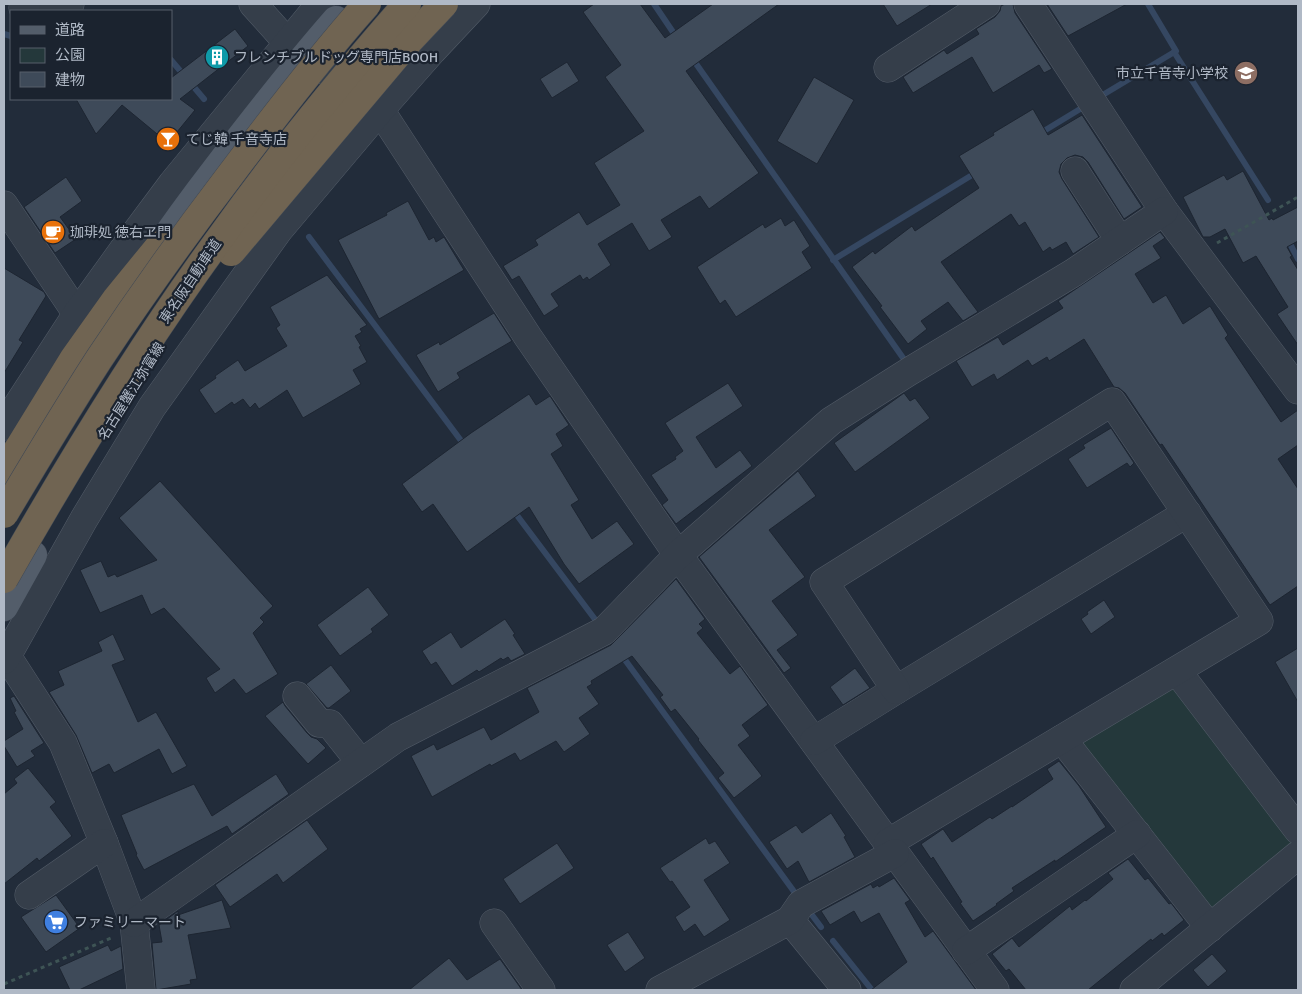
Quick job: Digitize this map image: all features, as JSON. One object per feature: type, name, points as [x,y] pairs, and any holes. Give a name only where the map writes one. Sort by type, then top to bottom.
[{"type":"highway","name":"東名阪自動車道","points":[[4,514],[99,360],[202,212],[254,142],[368,4]]},
{"type":"highway","name":"東名阪自動車道","points":[[4,579],[81,448],[168,313],[222,234],[331,93],[407,4]]},
{"type":"highway","points":[[81,448],[133,375],[236,246],[410,41],[444,4]]},
{"type":"highway","points":[[4,472],[74,358],[116,298],[161,244]]},
{"type":"main road","points":[[4,489],[47,417],[161,244],[244,132],[296,49],[350,4]]},
{"type":"main road","name":"名古屋蟹江弥富線","points":[[4,607],[45,532],[104,433],[182,309],[284,176],[355,90],[431,4]]},
{"type":"street","points":[[253,4],[296,49],[380,110],[528,337],[678,555],[995,990]]},
{"type":"street","points":[[4,426],[77,314],[172,184],[192,160],[296,49],[320,4]]},
{"type":"street","points":[[141,990],[134,923],[104,843],[63,743],[6,658],[84,518],[152,407],[278,231],[380,110],[476,4]]},
{"type":"street","points":[[888,68],[986,4]]},
{"type":"street","points":[[1028,4],[1164,211],[1298,390]]},
{"type":"street","points":[[192,160],[244,132]]},
{"type":"street","points":[[1075,171],[1120,241]]},
{"type":"street","points":[[161,244],[172,184]]},
{"type":"street","points":[[4,206],[77,314]]},
{"type":"street","points":[[134,923],[398,737],[604,631],[678,555],[831,421],[1073,273],[1164,211]]},
{"type":"street","points":[[660,990],[790,920],[801,904],[1062,739],[1260,621],[1112,402],[824,582],[896,690]]},
{"type":"street","points":[[814,741],[1187,513]]},
{"type":"street","points":[[1177,671],[1298,830]]},
{"type":"street","points":[[298,696],[319,723],[330,724],[361,763]]},
{"type":"street","points":[[1062,739],[1210,928]]},
{"type":"street","points":[[966,950],[1137,834]]},
{"type":"street","points":[[29,895],[104,843]]},
{"type":"street","points":[[1134,990],[1298,855]]},
{"type":"street","points":[[790,920],[847,990]]},
{"type":"street","points":[[494,923],[541,990]]},
{"type":"path","points":[[1197,254],[1298,197]]},
{"type":"path","points":[[4,984],[119,935],[134,923]]},
{"type":"green space","points":[[1169,688],[1176,689],[1293,840],[1292,851],[1216,912],[1207,911],[1081,750],[1084,738]]},
{"type":"building","points":[[594,4],[640,4],[665,38],[713,4],[779,4],[686,71],[759,173],[709,209],[700,196],[661,220],[672,237],[649,251],[632,223],[598,244],[611,265],[589,280],[587,277],[583,280],[580,275],[551,294],[559,306],[544,316],[519,276],[512,280],[503,266],[538,245],[535,240],[579,212],[587,225],[620,205],[594,163],[644,131],[605,77],[621,65],[583,12]]},
{"type":"building","points":[[883,4],[932,4],[897,26]]},
{"type":"building","points":[[1013,4],[1015,13],[1052,69],[1044,73],[1039,65],[993,93],[972,57],[913,93],[903,77],[944,50],[947,54],[979,34],[976,29],[995,17],[1000,11],[1001,6]]},
{"type":"building","points":[[1047,4],[1127,4],[1068,36]]},
{"type":"building","points":[[235,29],[248,46],[180,99],[195,110],[168,143],[122,105],[96,134],[77,100],[172,100],[172,77]]},
{"type":"building","points":[[567,62],[579,81],[552,98],[540,79]]},
{"type":"building","points":[[814,77],[854,100],[817,164],[777,141]]},
{"type":"building","points":[[1033,109],[1048,135],[1082,115],[1142,207],[1124,219],[1088,162],[1083,157],[1075,155],[1067,158],[1061,164],[1059,172],[1099,237],[1073,254],[1066,242],[1052,250],[1050,247],[1043,252],[1025,222],[1019,226],[1011,214],[941,262],[978,312],[963,321],[948,302],[921,321],[927,329],[908,344],[852,267],[873,251],[875,254],[912,226],[915,231],[979,188],[959,156]]},
{"type":"building","points":[[1243,171],[1269,220],[1272,218],[1273,220],[1298,207],[1298,241],[1287,247],[1292,256],[1290,257],[1298,270],[1298,345],[1277,314],[1288,307],[1256,256],[1243,263],[1225,229],[1210,237],[1203,237],[1183,197],[1224,175],[1227,180]]},
{"type":"building","points":[[66,177],[82,201],[60,217],[76,239],[55,253],[24,207]]},
{"type":"building","points":[[408,201],[429,240],[434,237],[436,242],[444,237],[464,270],[379,319],[338,240],[387,215],[386,213]]},
{"type":"building","points":[[781,218],[785,226],[794,220],[810,246],[802,252],[812,268],[736,317],[725,300],[720,304],[697,267],[763,224],[765,228]]},
{"type":"building","points":[[1160,232],[1165,238],[1153,246],[1161,258],[1135,274],[1153,303],[1166,295],[1183,324],[1210,306],[1228,335],[1225,338],[1281,422],[1298,410],[1298,445],[1278,459],[1298,489],[1298,586],[1270,605],[1162,444],[1160,445],[1125,393],[1119,388],[1114,387],[1084,339],[1049,361],[1047,357],[1032,366],[1028,360],[997,380],[994,374],[972,387],[956,361],[998,337],[1003,345],[1063,308],[1058,301]]},
{"type":"building","points":[[4,268],[44,292],[46,296],[19,340],[23,342],[4,373]]},
{"type":"building","points":[[327,275],[367,325],[360,329],[362,332],[355,336],[367,362],[353,370],[361,384],[303,418],[287,390],[259,409],[255,403],[250,408],[243,399],[234,405],[232,402],[215,414],[199,390],[238,360],[245,371],[287,346],[276,328],[280,325],[270,307]]},
{"type":"building","points":[[494,313],[512,341],[457,373],[460,378],[438,392],[416,355],[439,342],[440,345]]},
{"type":"building","points":[[728,383],[743,406],[696,437],[716,468],[740,450],[752,466],[676,524],[662,505],[668,500],[651,475],[676,459],[675,457],[683,451],[665,423]]},
{"type":"building","points":[[904,393],[910,401],[915,398],[930,418],[855,472],[834,443]]},
{"type":"building","points":[[529,394],[536,405],[550,396],[569,425],[556,434],[563,446],[551,454],[579,500],[571,505],[592,539],[617,521],[634,544],[579,584],[564,564],[529,507],[467,552],[433,504],[422,512],[402,484],[471,433]]},
{"type":"building","points":[[1111,428],[1134,463],[1130,467],[1127,463],[1087,488],[1068,459],[1085,448],[1083,445]]},
{"type":"building","points":[[798,471],[816,496],[769,530],[805,577],[772,601],[798,635],[777,650],[791,668],[784,673],[699,557]]},
{"type":"building","points":[[160,481],[273,606],[260,618],[264,622],[253,633],[278,674],[246,694],[234,679],[215,693],[206,678],[220,669],[164,608],[151,615],[142,595],[100,613],[80,570],[101,561],[108,577],[115,574],[117,577],[157,560],[119,518]]},
{"type":"building","points":[[676,579],[705,619],[699,624],[703,628],[697,633],[730,674],[740,666],[768,705],[742,725],[750,736],[738,745],[762,776],[734,798],[718,778],[724,773],[675,709],[671,712],[660,697],[663,695],[632,656],[591,681],[592,684],[587,687],[599,704],[579,718],[590,734],[564,752],[556,741],[520,761],[515,753],[491,766],[490,764],[432,797],[411,756],[434,744],[437,750],[484,727],[491,740],[539,712],[527,688],[611,645]]},
{"type":"building","points":[[368,587],[389,615],[371,629],[373,632],[340,656],[317,625]]},
{"type":"building","points":[[1104,600],[1115,617],[1091,634],[1081,619],[1088,614],[1087,612]]},
{"type":"building","points":[[505,619],[525,654],[511,661],[508,657],[503,660],[501,658],[452,686],[436,662],[431,665],[422,651],[451,632],[461,648]]},
{"type":"building","points":[[113,634],[125,660],[112,665],[138,722],[156,712],[187,766],[172,774],[159,749],[114,773],[109,764],[92,773],[76,735],[49,692],[64,685],[58,671],[102,651],[98,642]]},
{"type":"building","points":[[1298,648],[1298,702],[1275,662]]},
{"type":"building","points":[[331,665],[351,691],[327,708],[306,684]]},
{"type":"building","points":[[855,668],[870,688],[843,705],[830,687]]},
{"type":"building","points":[[14,696],[44,743],[31,751],[35,756],[17,767],[4,746],[4,741],[23,729],[14,712],[16,711],[10,698]]},
{"type":"building","points":[[283,702],[307,733],[326,748],[308,764],[265,716]]},
{"type":"building","points":[[1059,761],[1079,786],[1106,827],[1055,862],[1055,860],[1012,888],[1014,891],[973,921],[933,857],[931,859],[921,844],[943,829],[952,842],[990,817],[992,819],[1012,807],[1053,779],[1047,769]]},
{"type":"building","points":[[28,768],[56,802],[50,807],[72,836],[39,861],[37,858],[4,884],[4,794],[17,783],[14,779]]},
{"type":"building","points":[[276,774],[289,794],[232,834],[227,826],[144,870],[136,855],[121,815],[194,784],[212,816]]},
{"type":"building","points":[[831,813],[846,836],[844,837],[855,857],[809,882],[798,861],[787,869],[769,842],[796,825],[802,833]]},
{"type":"building","points":[[307,820],[328,849],[283,883],[277,874],[230,907],[215,885]]},
{"type":"building","points":[[706,838],[709,844],[715,841],[730,863],[704,880],[730,920],[704,937],[695,924],[684,932],[675,917],[690,907],[672,881],[670,882],[660,868]]},
{"type":"building","points":[[557,843],[574,868],[520,904],[503,879]]},
{"type":"building","points":[[1128,859],[1145,880],[1148,878],[1169,904],[1171,903],[1184,920],[1164,936],[1162,933],[1152,941],[1151,939],[1088,990],[1026,990],[1009,969],[1006,971],[992,954],[1012,938],[1019,947],[1070,906],[1072,910],[1086,901],[1113,879],[1108,873]]},
{"type":"building","points":[[894,878],[910,900],[905,903],[925,937],[933,931],[976,990],[871,990],[907,962],[879,913],[861,923],[854,911],[830,925],[821,911],[871,884],[873,888],[878,885],[879,887]]},
{"type":"building","points":[[56,895],[80,928],[46,952],[21,917]]},
{"type":"building","points":[[222,900],[231,928],[188,935],[197,979],[190,980],[191,984],[156,990],[152,943],[162,942],[159,925],[178,911],[178,915]]},
{"type":"building","points":[[628,932],[645,958],[625,972],[607,945]]},
{"type":"building","points":[[108,945],[111,951],[121,946],[123,969],[79,990],[70,990],[59,967]]},
{"type":"building","points":[[1212,954],[1227,971],[1208,987],[1193,970]]},
{"type":"building","points":[[449,958],[467,980],[500,959],[522,990],[409,990]]},
{"type":"waterway","points":[[654,4],[677,38]]},
{"type":"waterway","points":[[1101,96],[1176,51],[1148,4]]},
{"type":"waterway","points":[[4,34],[10,36]]},
{"type":"waterway","points":[[1174,52],[1268,200]]},
{"type":"waterway","points":[[692,58],[908,365]]},
{"type":"waterway","points":[[172,61],[204,99]]},
{"type":"waterway","points":[[1039,134],[1085,106]]},
{"type":"waterway","points":[[833,260],[977,172]]},
{"type":"waterway","points":[[309,237],[465,446]]},
{"type":"waterway","points":[[1287,238],[1298,259]]},
{"type":"waterway","points":[[513,510],[597,622]]},
{"type":"waterway","points":[[620,653],[798,897]]},
{"type":"waterway","points":[[806,907],[821,927]]},
{"type":"waterway","points":[[833,941],[872,990]]},
{"type":"place","name":"フレンチブルドッグ専門店BOOH","points":[[217,57]]},
{"type":"place","name":"市立千音寺小学校","points":[[1246,73]]},
{"type":"place","name":"てじ韓 千音寺店","points":[[168,139]]},
{"type":"place","name":"珈琲処 徳右ヱ門","points":[[53,232]]},
{"type":"place","name":"ファミリーマート","points":[[56,922]]}]
